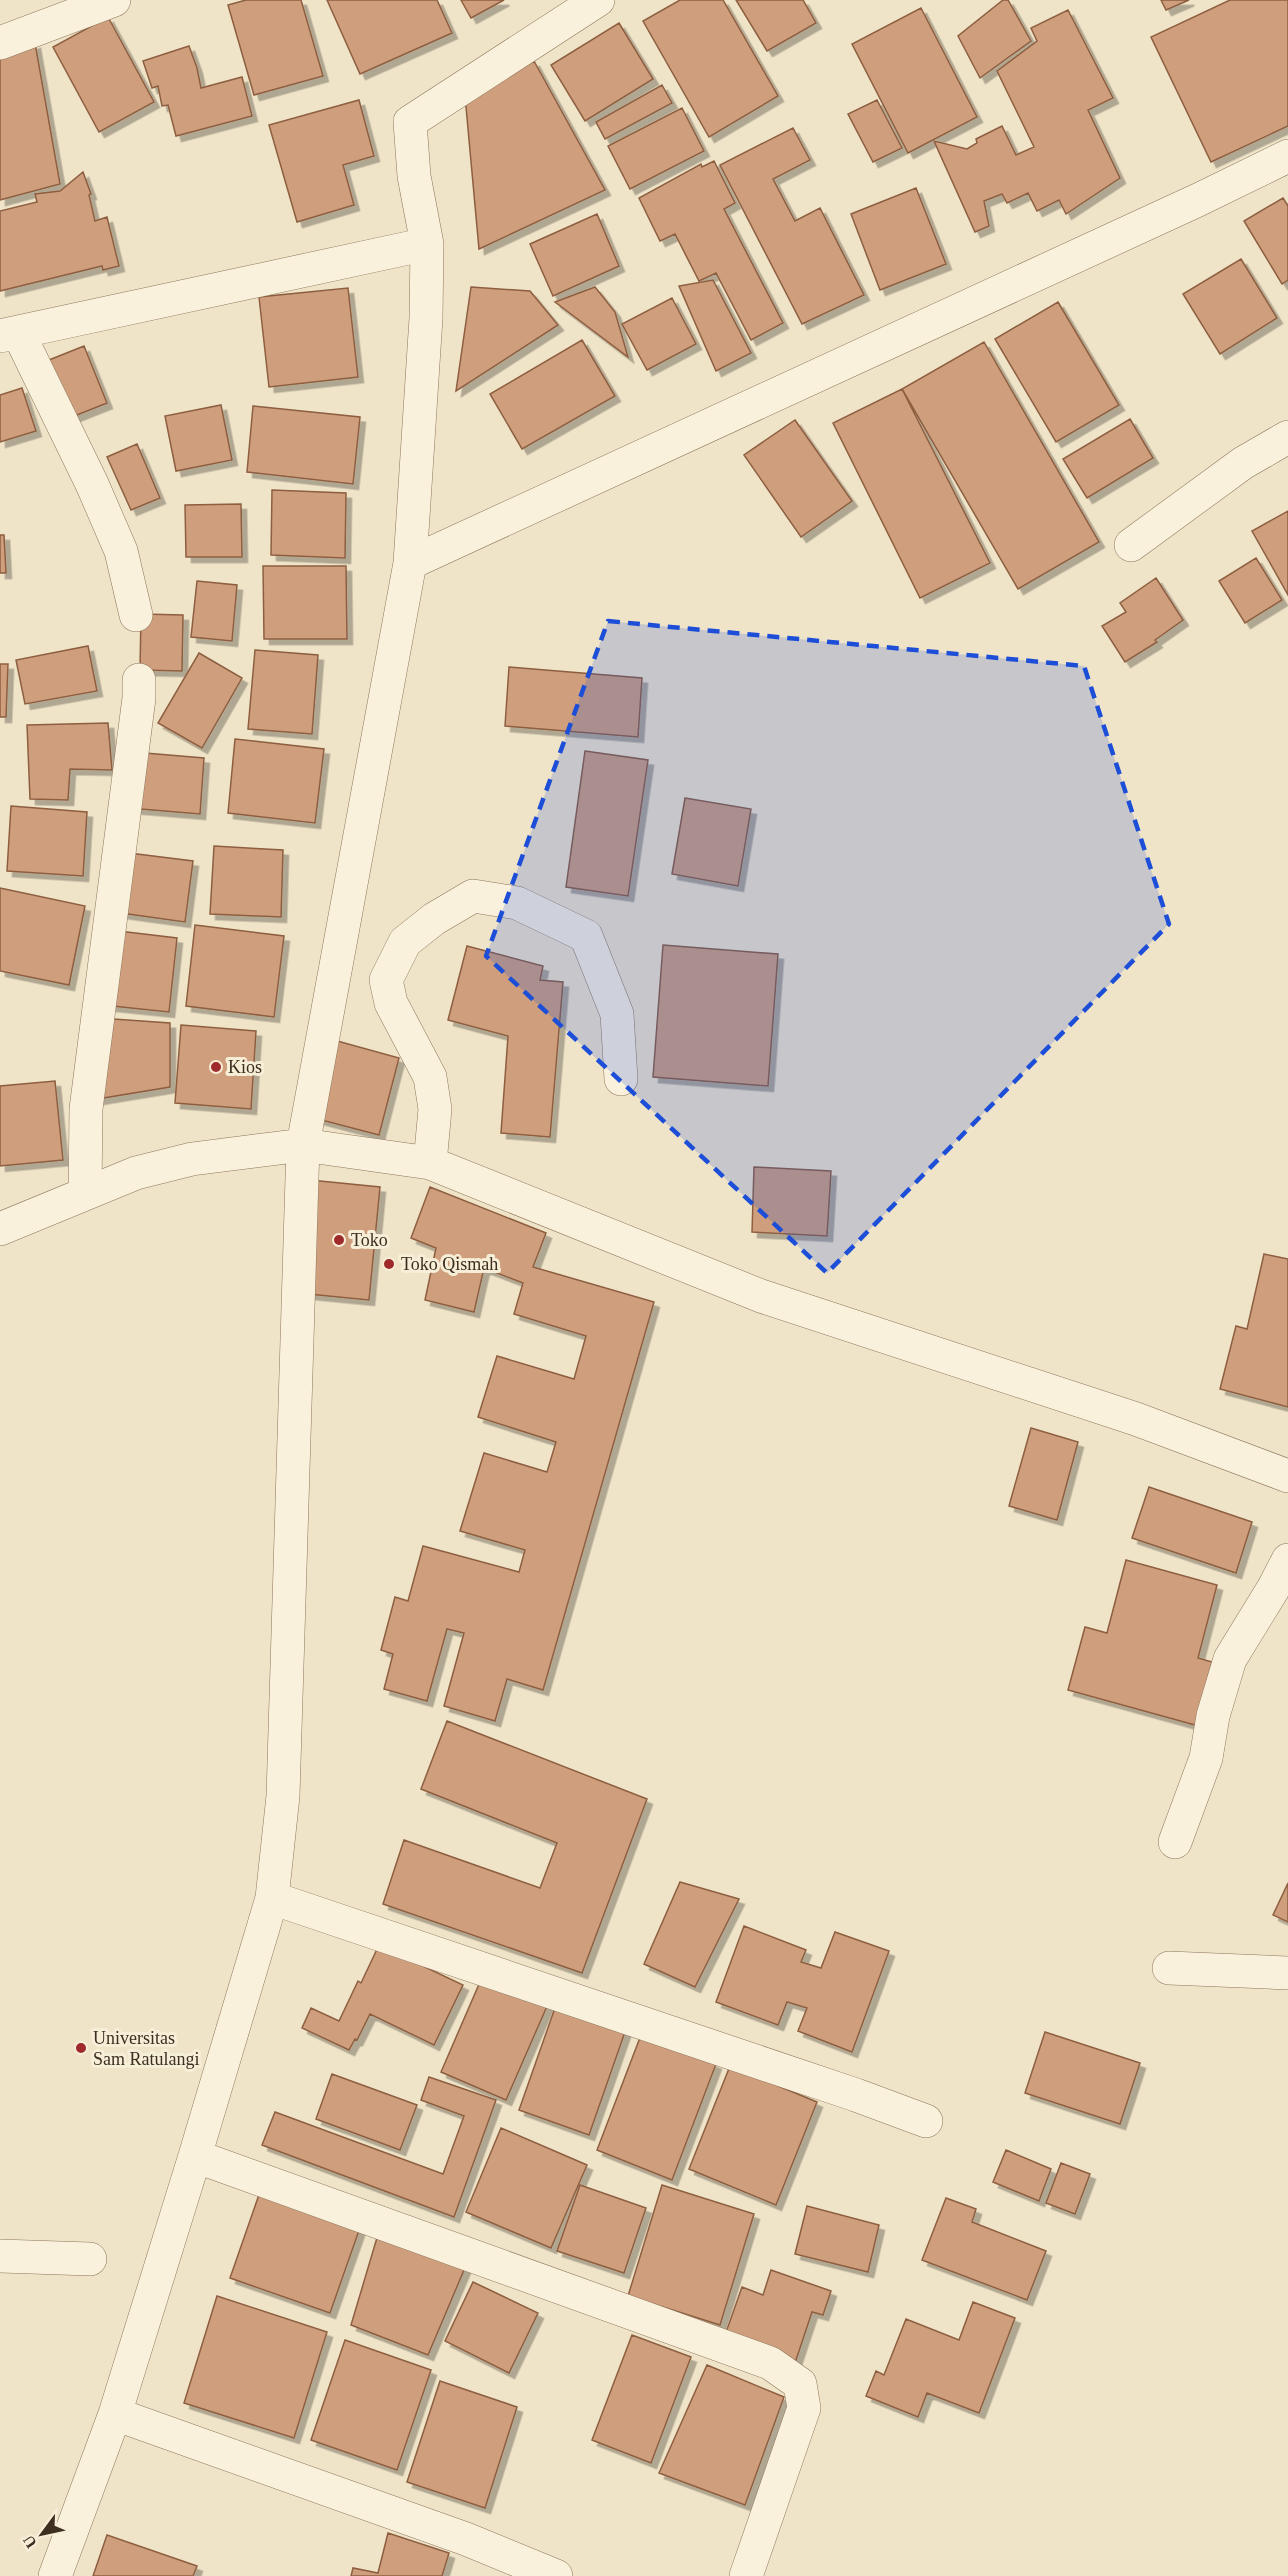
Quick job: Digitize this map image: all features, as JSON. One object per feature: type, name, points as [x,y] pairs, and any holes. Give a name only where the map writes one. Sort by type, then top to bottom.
[{"type":"street","points":[[55,2576],[115,2414],[272,1898],[283,1796],[303,1144],[410,563],[426,318],[427,244],[414,176],[410,122],[598,0]]},
{"type":"street","points":[[0,43],[98,3]]},
{"type":"street","points":[[410,563],[1198,200],[1288,156]]},
{"type":"street","points":[[136,615],[121,551],[93,484],[9,334],[427,244]]},
{"type":"street","points":[[1131,545],[1243,464],[1288,437]]},
{"type":"street","points":[[85,1194],[86,1109],[139,698],[139,680]]},
{"type":"street","points":[[430,1163],[435,1109],[430,1077],[391,1003],[386,980],[405,942],[434,919],[473,896],[517,903],[586,936],[617,1014],[621,1079]]},
{"type":"street","points":[[0,1229],[136,1173],[192,1159],[303,1144],[430,1163],[762,1296],[1136,1419],[1288,1476]]},
{"type":"street","points":[[1175,1842],[1206,1758],[1214,1716],[1230,1659],[1288,1560]]},
{"type":"street","points":[[272,1898],[856,2095],[926,2121]]},
{"type":"street","points":[[1169,1968],[1288,1973]]},
{"type":"street","points":[[195,2156],[770,2363],[800,2384],[804,2408],[747,2576]]},
{"type":"street","points":[[0,2256],[90,2259]]},
{"type":"street","points":[[115,2414],[465,2539],[556,2576]]},
{"type":"highlighted area","points":[[608,621],[1084,666],[1169,924],[827,1273],[486,956]]},
{"type":"building","points":[[246,0],[301,0],[323,76],[254,95],[228,5]]},
{"type":"building","points":[[327,0],[437,0],[452,33],[360,74]]},
{"type":"building","points":[[461,0],[504,0],[471,18]]},
{"type":"building","points":[[680,0],[723,0],[778,96],[709,137],[643,21]]},
{"type":"building","points":[[736,0],[803,0],[816,23],[767,51]]},
{"type":"building","points":[[1003,0],[1008,0],[1031,41],[980,78],[958,36]]},
{"type":"building","points":[[1161,0],[1189,0],[1166,10]]},
{"type":"building","points":[[1230,0],[1288,0],[1288,126],[1211,162],[1151,37]]},
{"type":"building","points":[[921,8],[977,117],[908,153],[852,44]]},
{"type":"building","points":[[1068,10],[1113,98],[1088,110],[1120,178],[1066,214],[1059,200],[1037,211],[1028,193],[1007,203],[1002,194],[984,201],[989,226],[975,232],[934,141],[967,149],[977,143],[976,139],[1002,126],[1016,155],[1034,147],[997,71],[1037,41],[1031,28]]},
{"type":"building","points":[[108,17],[154,102],[99,132],[53,47]]},
{"type":"building","points":[[619,23],[653,79],[585,121],[551,65]]},
{"type":"building","points":[[35,43],[60,184],[0,200],[0,56]]},
{"type":"building","points":[[189,46],[201,88],[242,77],[252,116],[176,136],[168,105],[162,106],[158,86],[152,88],[143,61]]},
{"type":"building","points":[[534,61],[605,190],[479,249],[465,96]]},
{"type":"building","points":[[662,85],[672,103],[605,139],[596,122]]},
{"type":"building","points":[[359,100],[374,156],[343,165],[354,205],[297,222],[269,125]]},
{"type":"building","points":[[877,100],[902,148],[873,162],[848,114]]},
{"type":"building","points":[[682,108],[704,151],[630,189],[608,146]]},
{"type":"building","points":[[793,128],[810,160],[773,179],[795,221],[820,208],[864,295],[802,324],[720,165]]},
{"type":"building","points":[[714,161],[735,203],[724,209],[783,323],[751,340],[716,273],[699,281],[675,234],[660,241],[639,198],[701,164],[702,167]]},
{"type":"building","points":[[83,172],[91,194],[89,195],[95,221],[107,217],[119,266],[103,270],[102,266],[0,291],[0,211],[37,202],[35,194],[60,191]]},
{"type":"building","points":[[916,188],[946,264],[880,290],[851,214]]},
{"type":"building","points":[[1283,198],[1288,206],[1288,280],[1282,284],[1244,221]]},
{"type":"building","points":[[597,214],[619,266],[553,296],[530,244]]},
{"type":"building","points":[[1241,259],[1277,318],[1220,354],[1183,294]]},
{"type":"building","points":[[713,280],[751,353],[716,371],[679,286]]},
{"type":"building","points":[[471,287],[530,291],[558,325],[456,391]]},
{"type":"building","points":[[595,287],[615,312],[628,357],[555,302]]},
{"type":"building","points":[[348,288],[358,377],[269,387],[259,297]]},
{"type":"building","points":[[672,298],[696,344],[647,370],[622,324]]},
{"type":"building","points":[[1058,302],[1119,405],[1056,442],[995,339]]},
{"type":"building","points":[[582,340],[615,396],[522,449],[490,394]]},
{"type":"building","points":[[984,342],[1099,542],[1018,589],[902,389]]},
{"type":"building","points":[[84,346],[107,403],[67,419],[44,362]]},
{"type":"building","points":[[22,388],[36,431],[0,442],[0,395]]},
{"type":"building","points":[[902,389],[990,563],[920,598],[833,423]]},
{"type":"building","points":[[221,405],[232,460],[176,471],[165,416]]},
{"type":"building","points":[[253,406],[360,417],[353,484],[247,472]]},
{"type":"building","points":[[1130,419],[1153,458],[1087,498],[1063,459]]},
{"type":"building","points":[[795,420],[852,501],[801,537],[744,455]]},
{"type":"building","points":[[137,444],[160,498],[131,510],[107,457]]},
{"type":"building","points":[[272,490],[346,493],[345,558],[271,555]]},
{"type":"building","points":[[241,504],[242,557],[186,557],[185,505]]},
{"type":"building","points":[[1288,511],[1288,595],[1252,531]]},
{"type":"building","points":[[0,535],[4,535],[6,573],[0,573]]},
{"type":"building","points":[[1256,558],[1282,600],[1245,623],[1219,581]]},
{"type":"building","points":[[263,566],[346,566],[347,639],[264,639]]},
{"type":"building","points":[[1156,578],[1183,620],[1155,640],[1157,642],[1125,662],[1102,626],[1126,612],[1120,603]]},
{"type":"building","points":[[197,581],[237,585],[232,641],[191,637]]},
{"type":"building","points":[[141,614],[183,615],[182,671],[140,670]]},
{"type":"building","points":[[88,646],[97,691],[25,704],[16,660]]},
{"type":"building","points":[[255,650],[318,655],[312,734],[248,729]]},
{"type":"building","points":[[199,653],[242,678],[202,748],[158,723]]},
{"type":"building","points":[[0,664],[8,664],[6,717],[0,717]]},
{"type":"building","points":[[509,667],[642,678],[638,737],[505,726]]},
{"type":"building","points":[[108,723],[112,770],[70,769],[68,800],[30,799],[27,725]]},
{"type":"building","points":[[235,739],[324,749],[315,823],[228,813]]},
{"type":"building","points":[[585,751],[648,760],[628,896],[566,887]]},
{"type":"building","points":[[133,752],[204,758],[200,814],[129,808]]},
{"type":"building","points":[[685,798],[751,809],[738,886],[672,874]]},
{"type":"building","points":[[11,806],[87,812],[83,876],[7,871]]},
{"type":"building","points":[[214,846],[283,850],[281,917],[210,914]]},
{"type":"building","points":[[121,852],[193,861],[185,922],[114,912]]},
{"type":"building","points":[[0,888],[85,906],[69,985],[0,971]]},
{"type":"building","points":[[195,925],[284,936],[274,1017],[186,1006]]},
{"type":"building","points":[[110,930],[177,938],[169,1012],[103,1005]]},
{"type":"building","points":[[663,945],[778,954],[768,1086],[653,1077]]},
{"type":"building","points":[[467,946],[543,966],[540,980],[563,982],[550,1137],[501,1133],[508,1036],[448,1020]]},
{"type":"building","points":[[99,1018],[170,1023],[170,1087],[97,1099]]},
{"type":"building","name":"Kios","points":[[181,1025],[256,1031],[251,1109],[175,1103]]},
{"type":"building","points":[[330,1039],[399,1058],[379,1135],[310,1117]]},
{"type":"building","points":[[55,1081],[63,1160],[0,1166],[0,1086]]},
{"type":"building","points":[[754,1167],[831,1171],[827,1236],[752,1232]]},
{"type":"building","name":"Toko","points":[[310,1180],[380,1187],[369,1300],[298,1293]]},
{"type":"building","points":[[430,1187],[546,1233],[533,1267],[654,1302],[543,1690],[507,1679],[495,1721],[444,1706],[464,1633],[447,1629],[427,1701],[384,1689],[393,1654],[381,1650],[395,1597],[408,1601],[423,1546],[519,1572],[525,1550],[460,1531],[484,1453],[547,1472],[556,1442],[478,1417],[497,1356],[574,1379],[586,1336],[514,1314],[523,1283],[484,1268],[474,1312],[425,1300],[436,1248],[411,1238]]},
{"type":"building","points":[[1264,1254],[1288,1259],[1288,1407],[1220,1389],[1236,1326],[1247,1329]]},
{"type":"building","points":[[1031,1428],[1078,1442],[1057,1520],[1009,1506]]},
{"type":"building","points":[[1149,1487],[1252,1522],[1236,1573],[1132,1538]]},
{"type":"building","points":[[1126,1560],[1217,1585],[1198,1658],[1212,1662],[1195,1725],[1068,1690],[1085,1627],[1107,1633]]},
{"type":"building","points":[[447,1721],[647,1799],[582,1973],[383,1904],[404,1840],[540,1888],[557,1843],[421,1789]]},
{"type":"building","points":[[680,1882],[739,1899],[695,1987],[644,1964]]},
{"type":"building","points":[[1288,1883],[1288,1922],[1273,1915]]},
{"type":"building","points":[[744,1926],[806,1950],[801,1962],[821,1968],[835,1932],[889,1951],[852,2052],[798,2031],[807,2008],[787,2002],[778,2025],[716,2002]]},
{"type":"building","points":[[379,1945],[463,1985],[434,2045],[370,2014],[357,2040],[355,2039],[349,2050],[302,2028],[311,2008],[339,2021],[358,1981],[361,1983]]},
{"type":"building","points":[[483,1975],[548,2004],[506,2100],[441,2072]]},
{"type":"building","points":[[556,2005],[626,2029],[589,2135],[519,2110]]},
{"type":"building","points":[[1045,2032],[1140,2063],[1120,2124],[1025,2093]]},
{"type":"building","points":[[641,2035],[716,2064],[672,2180],[597,2150]]},
{"type":"building","points":[[730,2066],[817,2102],[776,2205],[689,2169]]},
{"type":"building","points":[[332,2074],[417,2105],[400,2150],[316,2119]]},
{"type":"building","points":[[429,2077],[496,2100],[454,2217],[262,2145],[275,2112],[443,2174],[464,2116],[421,2100]]},
{"type":"building","points":[[501,2128],[587,2165],[551,2248],[466,2212]]},
{"type":"building","points":[[1006,2150],[1051,2169],[1039,2201],[993,2182]]},
{"type":"building","points":[[1061,2163],[1090,2174],[1075,2214],[1046,2203]]},
{"type":"building","points":[[580,2185],[646,2208],[624,2273],[557,2251]]},
{"type":"building","points":[[662,2185],[754,2214],[720,2325],[628,2296]]},
{"type":"building","points":[[262,2186],[362,2222],[330,2313],[230,2278]]},
{"type":"building","points":[[946,2198],[976,2209],[972,2222],[1046,2251],[1027,2300],[922,2260]]},
{"type":"building","points":[[807,2206],[879,2225],[868,2272],[795,2254]]},
{"type":"building","points":[[379,2231],[467,2263],[428,2355],[351,2325]]},
{"type":"building","points":[[771,2270],[831,2291],[823,2315],[812,2312],[795,2363],[724,2338],[742,2287],[763,2295]]},
{"type":"building","points":[[473,2282],[538,2313],[509,2373],[445,2341]]},
{"type":"building","points":[[217,2296],[327,2332],[294,2438],[184,2403]]},
{"type":"building","points":[[973,2302],[1015,2318],[979,2413],[927,2393],[918,2417],[866,2396],[876,2371],[884,2375],[906,2319],[959,2340]]},
{"type":"building","points":[[632,2335],[691,2357],[651,2463],[592,2440]]},
{"type":"building","points":[[345,2340],[431,2370],[397,2470],[311,2440]]},
{"type":"building","points":[[707,2365],[784,2397],[745,2505],[659,2473]]},
{"type":"building","points":[[440,2381],[517,2407],[485,2508],[407,2482]]},
{"type":"building","points":[[388,2533],[449,2553],[442,2576],[351,2576],[353,2568],[378,2573]]},
{"type":"building","points":[[107,2535],[197,2566],[193,2576],[93,2576]]},
{"type":"place","name":"Kios","points":[[216,1067]]},
{"type":"place","name":"Toko","points":[[339,1240]]},
{"type":"place","name":"Toko Qismah","points":[[389,1264]]},
{"type":"place","name":"Universitas Sam Ratulangi","points":[[81,2048]]}]
